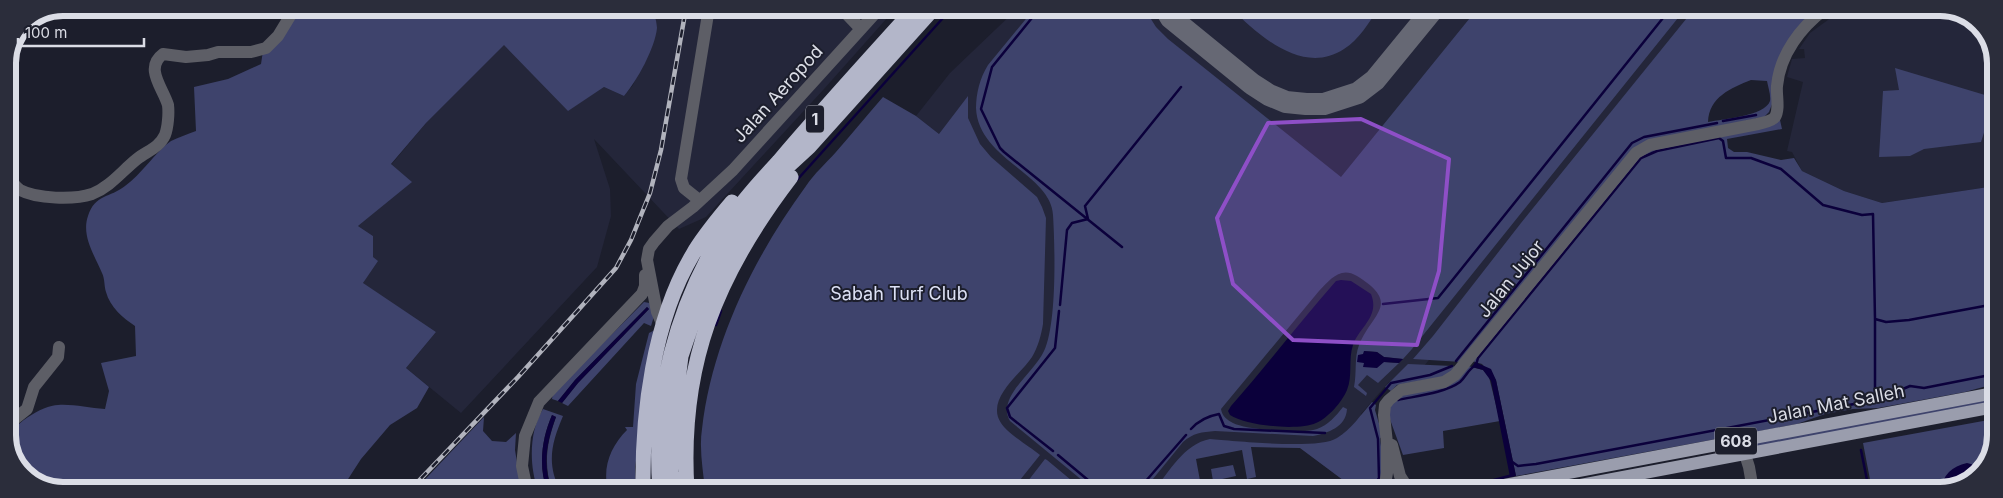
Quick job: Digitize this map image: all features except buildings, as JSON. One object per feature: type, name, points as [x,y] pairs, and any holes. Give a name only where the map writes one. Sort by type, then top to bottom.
[{"type":"highway","name":"1","points":[[673,482],[671,472],[673,422],[681,356],[694,318],[719,262],[726,238],[743,202],[908,16]]},
{"type":"highway","name":"1","points":[[659,482],[658,464],[660,417],[670,354],[686,303],[708,257],[740,226],[784,170],[809,147],[927,16]]},
{"type":"highway","points":[[686,482],[685,463],[690,392],[704,333],[714,305],[744,243],[765,211],[805,158],[809,147]]},
{"type":"highway","points":[[643,482],[645,425],[650,385],[663,326],[673,297],[693,254],[736,197],[778,162]]},
{"type":"main road","name":"Jalan Mat Salleh","points":[[1520,482],[1987,394]]},
{"type":"main road","name":"Jalan Mat Salleh","points":[[1596,482],[1987,408]]},
{"type":"street","points":[[16,186],[34,195],[76,196],[92,194],[106,186],[159,144],[165,135],[168,107],[156,80],[154,68],[158,58],[164,54],[186,57],[218,52],[251,52],[266,48],[278,36],[290,16]]},
{"type":"street","points":[[699,200],[684,188],[681,179],[708,16]]},
{"type":"street","points":[[849,16],[861,29]]},
{"type":"street","name":"Jalan Aeropod","points":[[647,260],[649,248],[668,226],[732,170],[873,16]]},
{"type":"street","name":"Jalan Jujor","points":[[1387,443],[1384,410],[1393,395],[1401,390],[1450,380],[1470,359],[1636,153],[1650,145],[1770,121],[1777,112],[1779,74],[1788,52],[1798,34],[1816,16]]},
{"type":"street","points":[[647,260],[659,318],[663,326]]},
{"type":"street","points":[[525,482],[522,466],[525,436],[538,402],[642,294],[645,286],[647,260]]},
{"type":"street","points":[[629,309],[646,300],[655,301]]},
{"type":"street","points":[[16,419],[27,408],[34,387],[58,357],[58,347]]},
{"type":"street","points":[[1385,482],[1387,443],[1392,445],[1400,476],[1404,482]]},
{"type":"street","points":[[1689,450],[1702,454],[1742,448],[1752,482]]},
{"type":"highlighted area","points":[[1361,119],[1449,159],[1439,271],[1417,345],[1293,340],[1233,284],[1217,218],[1268,123]]},
{"type":"shaded area","points":[[655,16],[889,16],[706,217],[679,229],[594,139],[610,189],[611,216],[597,267],[461,413],[406,368],[436,332],[363,284],[373,257],[373,236],[358,226],[411,182],[391,165],[426,123],[504,44],[568,110],[604,87],[624,96],[633,85],[657,27]]},
{"type":"shaded area","points":[[1010,16],[1706,16],[1416,376],[1389,382],[1361,414],[1352,482],[1346,482],[1300,448],[1205,444],[1169,482],[908,482],[1041,214],[916,116],[950,73]]},
{"type":"shaded area","points":[[1833,16],[1940,16],[1958,20],[1969,26],[1981,40],[1987,60],[1987,187],[1882,203],[1844,191],[1802,171],[1792,152],[1787,151],[1803,82],[1787,77],[1792,59],[1805,58],[1804,49],[1799,49],[1810,33]]},
{"type":"shaded area","points":[[1336,281],[1351,281],[1371,294],[1373,309],[1353,345],[1349,385],[1345,395],[1330,414],[1316,423],[1297,427],[1248,422],[1230,415],[1228,411],[1231,406]]},
{"type":"shaded area","points":[[647,307],[649,309],[578,383],[562,403],[558,401],[575,380]]},
{"type":"shaded area","points":[[1364,351],[1377,352],[1384,357],[1403,359],[1399,363],[1384,362],[1377,368],[1363,367],[1364,363],[1357,362],[1358,355],[1363,354]]},
{"type":"shaded area","points":[[1475,362],[1491,369],[1496,380],[1516,476],[1510,477],[1491,381],[1483,370],[1472,367]]},
{"type":"shaded area","points":[[552,415],[556,417],[548,444],[546,462],[549,482],[544,482],[542,462],[546,433]]},
{"type":"shaded area","points":[[1967,463],[1976,465],[1961,477],[1943,482],[1949,472],[1957,466]]},
{"type":"green space","points":[[289,16],[655,16],[657,23],[656,36],[645,64],[624,96],[604,87],[568,111],[504,45],[426,123],[391,164],[412,182],[358,226],[373,236],[373,257],[378,261],[363,283],[436,332],[406,368],[429,387],[417,408],[390,425],[361,459],[346,482],[63,482],[40,476],[22,458],[17,444],[16,427],[36,412],[52,406],[69,405],[105,409],[109,391],[101,363],[136,356],[135,326],[122,316],[111,303],[106,292],[103,275],[88,238],[86,223],[91,209],[99,200],[119,190],[131,181],[171,141],[196,131],[194,87],[228,79],[261,64],[264,44]]},
{"type":"green space","points":[[1028,16],[1149,16],[1156,27],[1168,39],[1341,177],[1472,16],[1680,16],[1403,359],[1384,357],[1377,352],[1364,351],[1364,366],[1384,362],[1399,363],[1378,383],[1367,375],[1358,385],[1367,393],[1366,396],[1354,387],[1357,355],[1359,345],[1380,309],[1381,302],[1378,294],[1371,286],[1357,276],[1351,273],[1340,273],[1319,291],[1221,409],[1222,414],[1233,423],[1250,428],[1300,431],[1317,429],[1325,425],[1343,407],[1347,409],[1346,415],[1340,425],[1330,431],[1313,436],[1215,431],[1198,434],[1183,442],[1150,482],[1084,482],[1010,421],[1007,412],[1012,394],[1039,359],[1048,339],[1054,285],[1053,215],[1049,201],[1040,188],[1001,153],[980,126],[976,102],[981,80],[988,65]]},
{"type":"green space","points":[[1240,16],[1373,16],[1354,41],[1344,49],[1329,56],[1313,58],[1283,49],[1255,30]]},
{"type":"green space","points":[[1689,16],[1809,16],[1805,19],[1769,112],[1764,117],[1648,141],[1462,362],[1413,359],[1521,223]],"holes":[[[1751,80],[1767,81],[1770,101],[1767,106],[1760,110],[1743,116],[1708,122],[1712,106],[1722,95],[1736,86]]]},
{"type":"green space","points":[[1895,68],[1987,96],[1987,123],[1981,142],[1924,149],[1910,156],[1879,157],[1883,91],[1899,90]]},
{"type":"green space","name":"Sabah Turf Club","points":[[968,96],[968,118],[980,144],[991,157],[1037,197],[1046,218],[1043,324],[1040,337],[1032,357],[1006,387],[998,405],[997,414],[1001,423],[1008,431],[1040,455],[1018,482],[704,482],[701,436],[707,396],[715,364],[738,302],[753,271],[787,213],[813,177],[883,97],[916,116],[939,134]]},
{"type":"green space","points":[[1780,120],[1782,129],[1727,139],[1728,148],[1734,152],[1747,152],[1781,160],[1794,158],[1802,171],[1844,191],[1882,203],[1987,187],[1987,386],[1965,392],[1878,408],[1853,409],[1825,414],[1797,424],[1516,476],[1496,380],[1482,364],[1472,361],[1637,155],[1647,150]]},
{"type":"green space","points":[[644,302],[655,304],[655,313],[651,326],[644,323],[568,406],[562,403],[578,383],[649,309],[647,307],[575,380],[558,401],[552,399],[553,393]]},
{"type":"green space","points":[[657,329],[635,467],[636,482],[606,482],[607,465],[612,450],[627,430],[625,427],[633,427],[636,384],[649,333]]},
{"type":"green space","points":[[1408,364],[1456,367],[1447,376],[1397,385],[1391,391],[1385,387]]},
{"type":"green space","points":[[1468,366],[1483,370],[1489,377],[1500,421],[1443,431],[1444,448],[1403,455],[1388,414],[1393,399]]},
{"type":"green space","points":[[1987,398],[1987,404],[1749,449],[1747,444]]},
{"type":"green space","points":[[1372,402],[1376,405],[1375,410],[1383,437],[1380,438],[1382,471],[1379,482],[1346,482],[1300,448],[1251,447],[1256,477],[1247,479],[1242,450],[1196,459],[1200,482],[1160,482],[1185,452],[1193,446],[1210,439],[1276,444],[1327,442],[1347,431]]},
{"type":"green space","points":[[543,409],[563,416],[552,453],[553,471],[557,482],[550,482],[547,462],[548,444],[556,417],[552,415],[542,452],[544,482],[535,481],[532,449],[538,418]]},
{"type":"green space","points":[[484,417],[483,431],[492,441],[506,442],[516,433],[515,450],[520,482],[423,482]]},
{"type":"green space","points":[[1987,420],[1986,444],[1981,458],[1969,472],[1961,477],[1946,481],[1870,482],[1863,443]]},
{"type":"green space","points":[[1045,459],[1073,482],[1027,482]]},
{"type":"green space","points":[[1233,465],[1236,476],[1213,481],[1211,469]]},
{"type":"waterway","points":[[797,180],[945,16]]},
{"type":"waterway","points":[[1033,16],[992,67],[981,109],[1000,148],[1004,152],[1122,247]]},
{"type":"waterway","points":[[1383,304],[1438,298],[1665,16]]},
{"type":"waterway","points":[[1060,305],[1067,230],[1072,223],[1088,219],[1085,206],[1181,87]]},
{"type":"waterway","points":[[1723,121],[1756,115]]},
{"type":"waterway","points":[[1456,361],[1632,143],[1644,137],[1717,123]]},
{"type":"waterway","points":[[1398,400],[1447,389],[1460,382],[1476,365],[1478,358],[1641,158],[1657,151],[1719,138],[1723,141],[1726,158],[1751,158],[1781,169],[1823,205],[1862,215],[1873,214],[1875,319],[1886,322],[1909,320],[1987,305]]},
{"type":"waterway","points":[[716,325],[721,311]]},
{"type":"waterway","points":[[1053,451],[1010,417],[1007,408],[1055,348],[1059,311]]},
{"type":"waterway","points":[[1511,461],[1518,466],[1536,464],[1870,401],[1875,396],[1875,319]]},
{"type":"waterway","points":[[1376,482],[1379,478],[1378,439],[1370,408],[1391,383],[1430,375],[1452,366]]},
{"type":"waterway","points":[[1875,396],[1884,397],[1910,386],[1924,388],[1987,376]]},
{"type":"waterway","points":[[1191,429],[1204,419],[1219,414],[1224,426],[1234,429],[1325,433]]},
{"type":"waterway","points":[[1145,482],[1186,435]]},
{"type":"waterway","points":[[1861,450],[1867,482]]},
{"type":"waterway","points":[[1058,455],[1090,482]]},
{"type":"waterway","points":[[1490,481],[1513,475]]},
{"type":"taxiway","points":[[1170,16],[1252,84],[1269,95],[1286,102],[1306,104],[1324,104],[1358,93],[1375,80],[1427,16]]},
{"type":"railway","points":[[418,482],[518,377],[616,268],[631,240],[650,193],[661,150],[685,16]]}]
